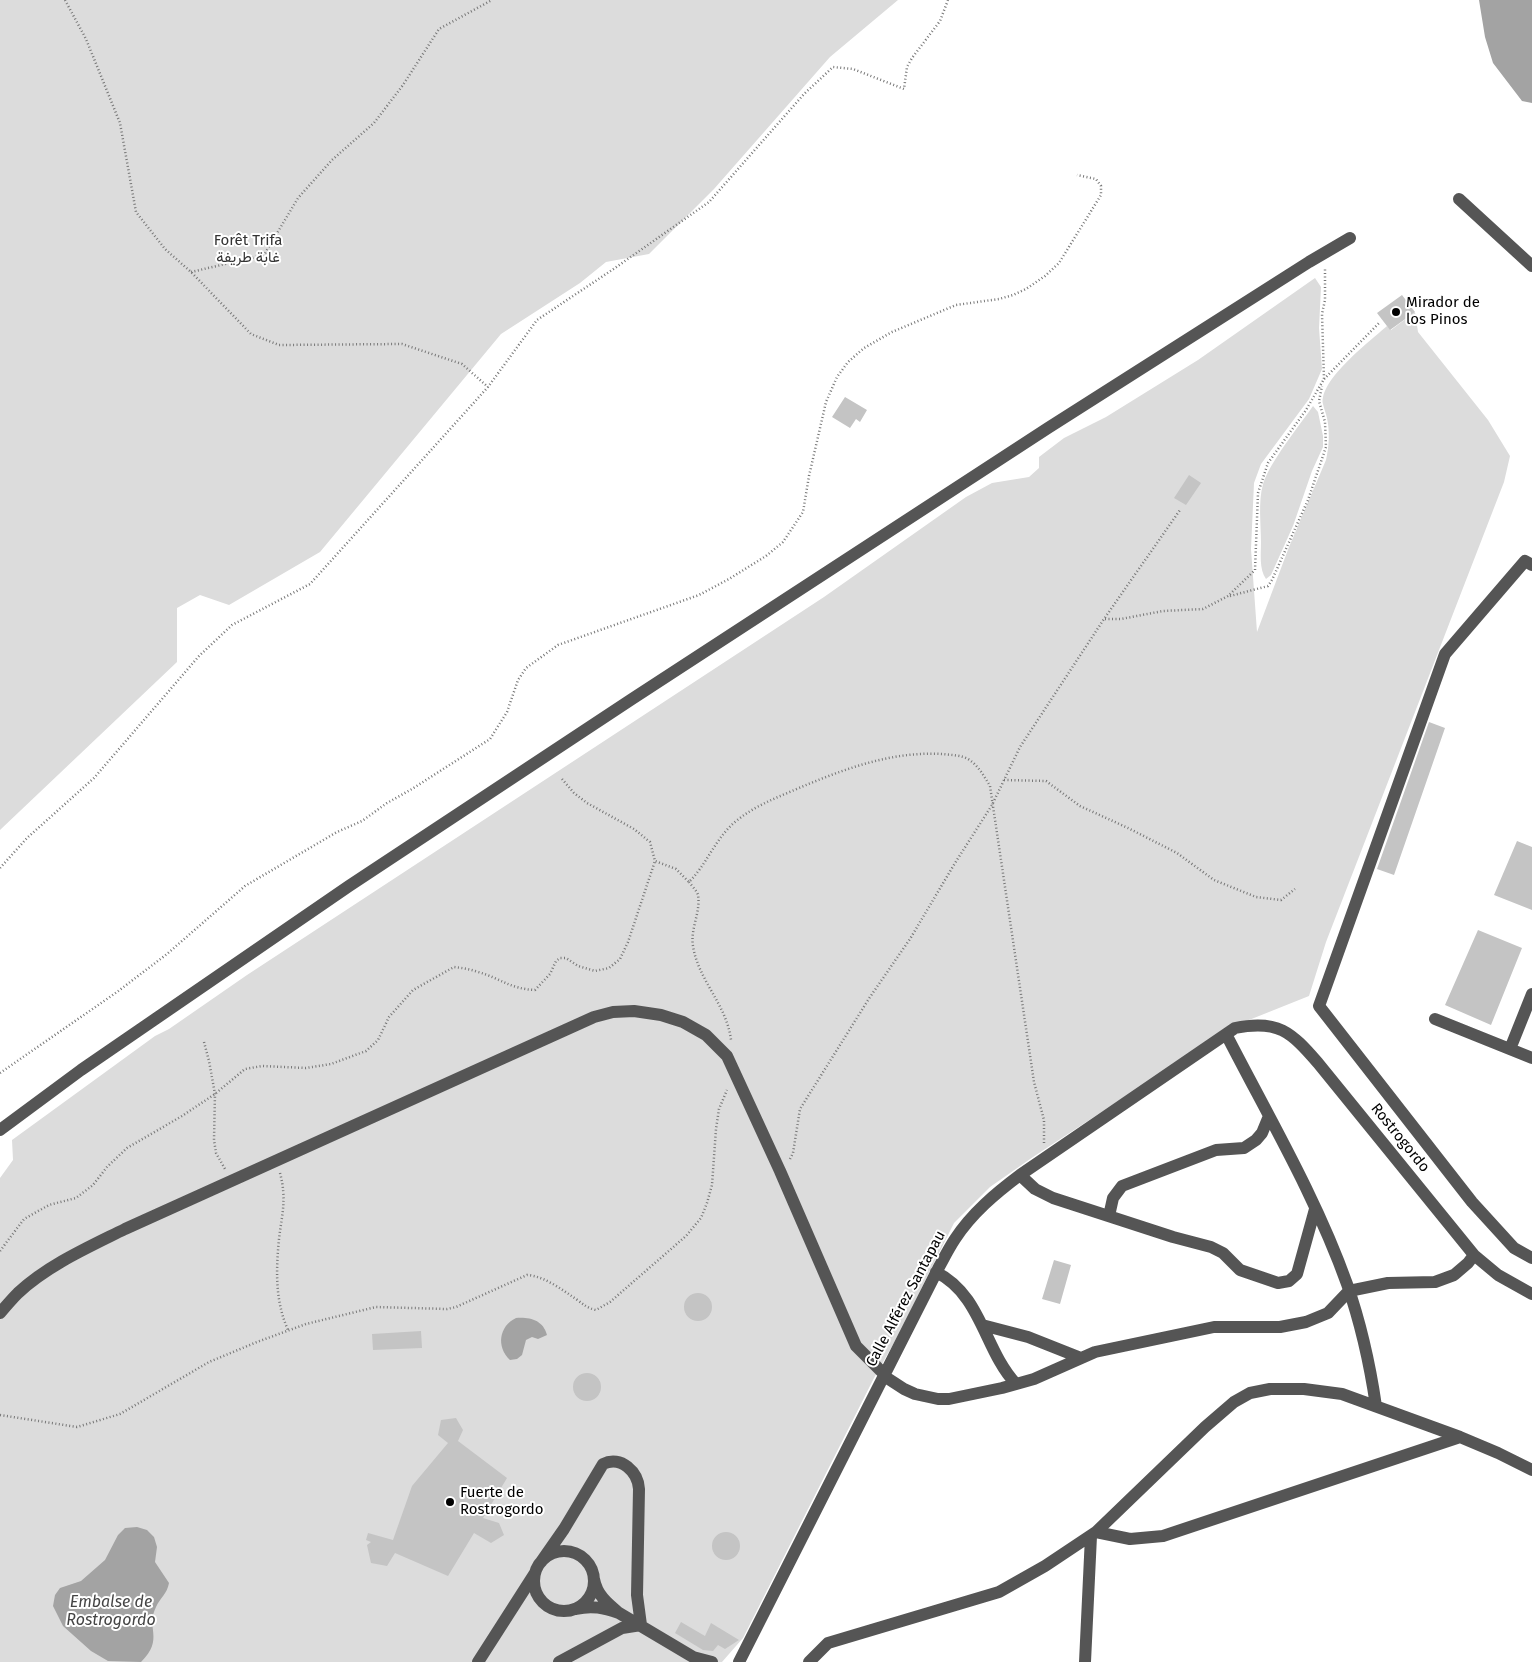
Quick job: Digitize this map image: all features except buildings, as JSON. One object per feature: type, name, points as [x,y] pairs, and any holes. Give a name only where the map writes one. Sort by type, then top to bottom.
[{"type":"street","points":[[1459,199],[1532,266]]},
{"type":"street","points":[[0,1130],[81,1070],[349,886],[1048,428],[1350,238]]},
{"type":"street","points":[[1532,565],[1526,561],[1445,654],[1320,1006],[1472,1202],[1514,1248],[1532,1258]]},
{"type":"street","points":[[1510,1049],[1532,994]]},
{"type":"street","points":[[0,1313],[18,1293],[35,1280],[65,1260],[125,1229],[594,1017],[613,1012],[634,1011],[683,1022],[706,1035],[727,1056],[780,1171],[856,1346],[884,1376],[904,1389],[921,1396],[950,1398],[1016,1384],[1034,1379],[1095,1352],[1214,1327],[1266,1327],[1306,1322],[1328,1312],[1349,1290],[1388,1283],[1435,1282],[1454,1275],[1474,1255]]},
{"type":"street","points":[[1435,1019],[1532,1058]]},
{"type":"street","name":"Rostrogordo","points":[[1231,1031],[1252,1024],[1268,1025],[1289,1034],[1296,1040],[1318,1063],[1474,1255],[1498,1275],[1532,1294]]},
{"type":"street","points":[[1231,1031],[1268,1116],[1338,1259],[1365,1342],[1376,1406]]},
{"type":"street","name":"Calle Alférez Santapau","points":[[739,1662],[936,1272],[955,1239],[971,1218],[994,1194],[1020,1175],[1231,1031]]},
{"type":"street","points":[[1109,1216],[1113,1198],[1122,1186],[1216,1150],[1244,1148],[1256,1140],[1262,1133],[1268,1116]]},
{"type":"street","points":[[1020,1175],[1035,1189],[1044,1194],[1212,1247],[1223,1253],[1240,1270],[1278,1283],[1289,1281],[1297,1274],[1315,1209]]},
{"type":"street","points":[[936,1272],[950,1280],[961,1290],[982,1325],[1002,1367],[1016,1384]]},
{"type":"street","points":[[982,1325],[1028,1337],[1081,1358]]},
{"type":"street","points":[[809,1662],[828,1643],[999,1592],[1045,1566],[1093,1534],[1204,1428],[1234,1402],[1250,1393],[1270,1389],[1304,1388],[1342,1394],[1498,1453],[1532,1470]]},
{"type":"street","points":[[1093,1534],[1130,1539],[1163,1536],[1460,1438]]},
{"type":"street","points":[[478,1662],[603,1464],[609,1461],[623,1464],[633,1472],[638,1481],[637,1595],[641,1625]]},
{"type":"street","points":[[564,1528],[566,1542],[589,1565],[596,1590],[619,1613]]},
{"type":"street","points":[[1085,1662],[1093,1534]]},
{"type":"street","points":[[578,1555],[562,1551],[550,1555],[538,1567],[534,1586],[538,1597],[548,1607],[563,1611],[587,1606],[600,1607],[619,1613],[693,1657],[712,1662]]},
{"type":"street","points":[[576,1609],[587,1600],[593,1587],[593,1576]]},
{"type":"street","points":[[559,1662],[622,1628],[641,1625]]},
{"type":"path","points":[[65,0],[86,39],[120,123],[136,212],[165,248],[252,334],[278,345],[402,344],[462,364],[488,388]]},
{"type":"path","points":[[191,272],[264,255],[298,198],[332,160],[374,123],[403,85],[439,29],[492,0]]},
{"type":"path","points":[[0,868],[27,838],[94,778],[199,656],[232,625],[310,584],[488,388],[537,320],[709,202],[804,94],[833,67],[853,69],[904,89],[907,67],[940,20],[948,0]]},
{"type":"path","points":[[0,1073],[117,992],[166,954],[245,886],[337,832],[362,822],[386,803],[490,739],[507,712],[518,680],[526,668],[558,645],[584,634],[699,595],[729,579],[777,547],[794,528],[803,512],[826,402],[837,377],[848,362],[864,348],[892,332],[956,305],[1013,295],[1045,276],[1059,263],[1101,194],[1100,186],[1096,179],[1077,175]]},
{"type":"path","points":[[1324,379],[1322,314],[1325,253]]},
{"type":"path","points":[[1228,596],[1255,570],[1258,493],[1268,463],[1306,410],[1324,379],[1380,323]]},
{"type":"path","points":[[1104,619],[1121,619],[1163,611],[1203,609],[1228,596],[1268,586],[1308,500],[1326,447],[1325,422],[1319,401],[1322,384]]},
{"type":"path","points":[[780,1171],[786,1166],[794,1153],[800,1109],[870,996],[910,939],[954,863],[992,805],[1020,747],[1104,619],[1180,510]]},
{"type":"path","points":[[689,882],[704,865],[711,850],[734,823],[757,806],[839,771],[882,759],[922,753],[956,755],[969,759],[981,771],[990,786],[1034,1082],[1044,1120],[1044,1159]]},
{"type":"path","points":[[0,1251],[24,1219],[50,1205],[76,1198],[93,1185],[107,1167],[127,1148],[215,1094],[245,1069],[262,1066],[306,1068],[331,1064],[366,1051],[378,1040],[389,1017],[413,990],[454,967],[479,972],[522,989],[536,990],[550,974],[556,961],[560,958],[566,958],[578,966],[595,971],[609,968],[620,959],[628,942],[655,861],[650,842],[612,816],[587,803],[574,793],[562,779]]},
{"type":"path","points":[[1004,780],[1046,780],[1080,806],[1128,828],[1177,854],[1214,880],[1256,898],[1281,900],[1295,889]]},
{"type":"path","points":[[655,861],[676,869],[698,894],[697,913],[693,929],[693,946],[700,970],[723,1012],[729,1028],[731,1043]]},
{"type":"path","points":[[204,1042],[215,1094],[214,1140],[216,1153],[226,1169],[226,1183]]},
{"type":"path","points":[[0,1416],[77,1427],[120,1414],[209,1362],[306,1324],[376,1307],[447,1309],[456,1307],[527,1275],[536,1276],[544,1280],[577,1299],[588,1308],[596,1310],[610,1302],[686,1236],[701,1218],[712,1185],[719,1109],[736,1074]]},
{"type":"path","points":[[276,1160],[284,1188],[285,1200],[280,1237],[278,1286],[282,1318],[288,1331]]},
{"type":"green space","name":"Forêt Trifa غابة طريفة","points":[[0,0],[898,0],[830,57],[714,189],[649,254],[606,262],[580,283],[501,334],[320,552],[229,605],[200,595],[177,608],[177,662],[0,830]]},
{"type":"green space","points":[[1315,278],[1321,287],[1319,328],[1322,369],[1309,399],[1261,464],[1254,483],[1251,549],[1257,632],[1289,547],[1326,460],[1329,434],[1323,404],[1324,394],[1329,384],[1347,362],[1387,326],[1391,330],[1415,312],[1418,332],[1488,420],[1510,456],[1504,482],[1326,942],[1309,996],[1229,1028],[990,1187],[954,1223],[743,1638],[722,1662],[0,1662],[0,1178],[13,1160],[12,1140],[155,1036],[169,1029],[247,975],[824,597],[966,497],[992,483],[1029,477],[1039,468],[1039,457],[1064,438],[1106,417],[1198,360]]},
{"type":"green space","points":[[1313,406],[1318,412],[1323,436],[1323,447],[1312,471],[1293,526],[1271,575],[1266,579],[1262,571],[1261,561],[1261,491],[1278,455]]},
{"type":"water","points":[[1479,0],[1532,0],[1532,103],[1522,101],[1493,63],[1485,37]]},
{"type":"water","points":[[516,1318],[535,1320],[542,1326],[547,1335],[538,1339],[532,1337],[526,1340],[522,1355],[517,1359],[510,1360],[503,1349],[501,1337],[506,1326]]},
{"type":"water","name":"Embalse de Rostrogordo","points":[[137,1527],[147,1530],[154,1537],[157,1547],[155,1562],[169,1583],[153,1615],[153,1640],[148,1654],[141,1662],[108,1661],[91,1651],[63,1626],[53,1606],[55,1595],[60,1588],[81,1581],[105,1560],[118,1535],[125,1528]]},
{"type":"place","name":"Mirador de los Pinos","points":[[1396,312]]},
{"type":"place","name":"Fuerte de Rostrogordo","points":[[450,1502]]}]
